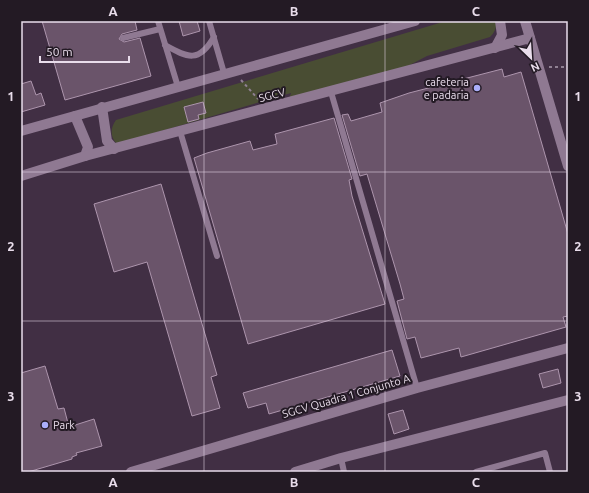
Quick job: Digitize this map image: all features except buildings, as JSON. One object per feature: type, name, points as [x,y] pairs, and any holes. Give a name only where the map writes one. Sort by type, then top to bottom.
[{"type":"street","points":[[21,131],[102,107],[415,21]]},
{"type":"street","points":[[495,48],[502,34],[500,21]]},
{"type":"street","points":[[525,21],[568,166]]},
{"type":"street","name":"SGCV","points":[[21,176],[85,156],[267,109],[405,70],[530,38]]},
{"type":"street","points":[[102,107],[108,141],[114,149]]},
{"type":"street","points":[[75,116],[88,147],[85,156]]},
{"type":"street","name":"SGCV Quadra 1 Conjunto A","points":[[133,472],[158,468],[417,388],[568,348]]},
{"type":"street","points":[[295,472],[341,458],[568,400]]},
{"type":"lane","points":[[158,21],[178,87]]},
{"type":"lane","points":[[209,21],[229,72]]},
{"type":"lane","points":[[123,38],[160,29]]},
{"type":"lane","points":[[165,45],[185,56],[196,56],[206,50],[214,37]]},
{"type":"lane","points":[[331,92],[417,388]]},
{"type":"lane","points":[[180,132],[216,256]]},
{"type":"lane","points":[[476,472],[545,453],[550,472]]},
{"type":"lane","points":[[341,458],[344,472]]},
{"type":"path","points":[[538,66],[568,67]]},
{"type":"path","points":[[229,72],[267,109]]},
{"type":"green space","points":[[446,21],[496,21],[496,25],[490,37],[427,56],[404,68],[288,102],[291,93],[117,144],[113,138],[112,129],[116,120]]},
{"type":"place","name":"cafeteria e padaria","points":[[477,88]]},
{"type":"place","name":"Park","points":[[45,425]]}]
